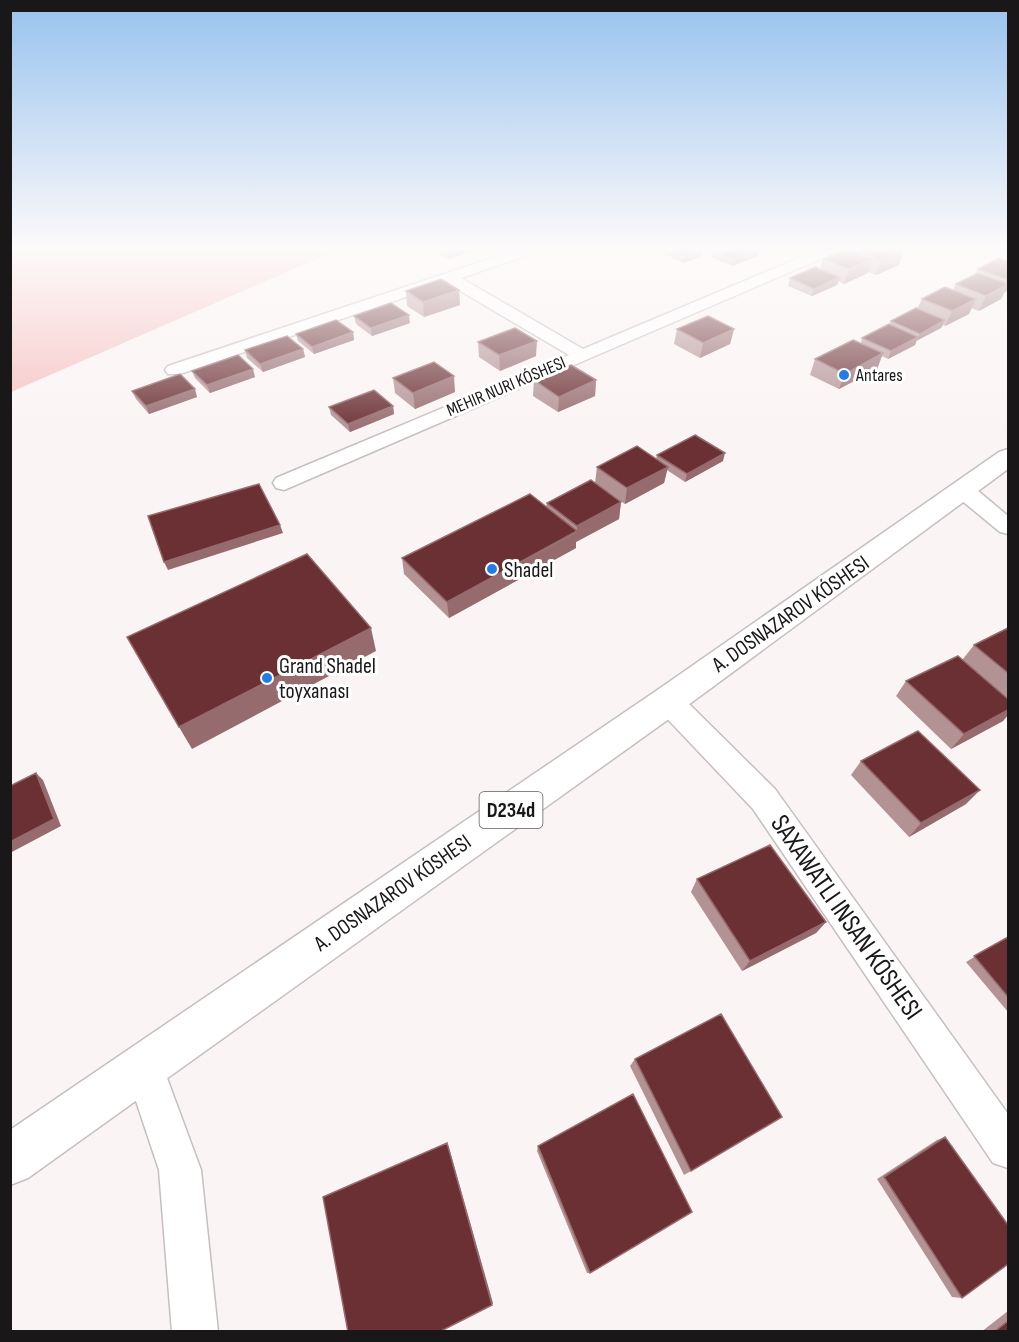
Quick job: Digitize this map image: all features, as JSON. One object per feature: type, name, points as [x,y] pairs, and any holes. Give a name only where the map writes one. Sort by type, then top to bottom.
[{"type":"main road","name":"A. DOSNAZAROV KÓSHESI","points":[[10,1160],[668,701],[1008,457]]},
{"type":"street","points":[[174,370],[343,313]]},
{"type":"street","points":[[509,313],[580,354]]},
{"type":"street","points":[[284,483],[679,313]]},
{"type":"street","points":[[963,490],[1008,527]]},
{"type":"street","points":[[668,701],[764,799],[1008,1148]]},
{"type":"street","points":[[144,1065],[180,1170],[195,1332]]},
{"type":"shaded area","points":[[11,313],[193,313],[11,392]]},
{"type":"building","points":[[364,313],[405,313],[409,315],[371,328],[354,316]]},
{"type":"building","points":[[907,313],[927,313],[945,320],[920,334],[891,321]]},
{"type":"building","points":[[708,316],[734,329],[703,343],[677,329]]},
{"type":"building","points":[[336,320],[353,332],[312,347],[296,334]]},
{"type":"building","points":[[889,324],[918,337],[891,351],[862,338]]},
{"type":"building","points":[[515,328],[537,341],[499,355],[478,342]]},
{"type":"building","points":[[287,336],[303,349],[260,364],[245,350]]},
{"type":"building","points":[[853,340],[883,353],[845,374],[815,359]]},
{"type":"building","points":[[238,355],[253,369],[207,385],[192,371]]},
{"type":"building","points":[[434,362],[454,376],[413,393],[393,378]]},
{"type":"building","points":[[571,365],[596,380],[559,397],[534,380]]},
{"type":"building","points":[[180,374],[195,389],[146,406],[132,391]]},
{"type":"building","points":[[374,390],[393,406],[348,424],[329,407]]},
{"type":"building","points":[[695,435],[725,453],[687,474],[657,455]]},
{"type":"building","points":[[637,446],[668,467],[627,488],[597,467]]},
{"type":"building","points":[[591,480],[621,502],[577,526],[547,503]]},
{"type":"building","points":[[259,484],[280,525],[164,562],[148,516]]},
{"type":"building","points":[[530,494],[577,531],[447,602],[402,558]]},
{"type":"building","points":[[307,554],[371,628],[179,727],[127,637]]},
{"type":"building","points":[[1008,628],[1008,673],[974,645]]},
{"type":"building","points":[[958,656],[1008,699],[1008,710],[964,734],[906,681]]},
{"type":"building","points":[[918,731],[980,790],[921,823],[861,761]]},
{"type":"building","points":[[36,773],[54,819],[10,842],[10,786]]},
{"type":"building","points":[[770,845],[826,922],[750,961],[697,879]]},
{"type":"building","points":[[1008,937],[1008,997],[974,956]]},
{"type":"building","points":[[721,1014],[782,1117],[691,1171],[635,1059]]},
{"type":"building","points":[[633,1094],[692,1212],[590,1273],[538,1146]]},
{"type":"building","points":[[945,1137],[1008,1225],[1008,1264],[962,1298],[884,1177]]},
{"type":"building","points":[[447,1143],[492,1305],[439,1332],[348,1332],[323,1197]]},
{"type":"building","points":[[1008,1321],[1008,1332],[994,1332]]},
{"type":"place","name":"Antares","points":[[844,375]]},
{"type":"place","name":"Shadel","points":[[492,569]]},
{"type":"place","name":"Grand Shadel toyxanası","points":[[267,678]]}]
